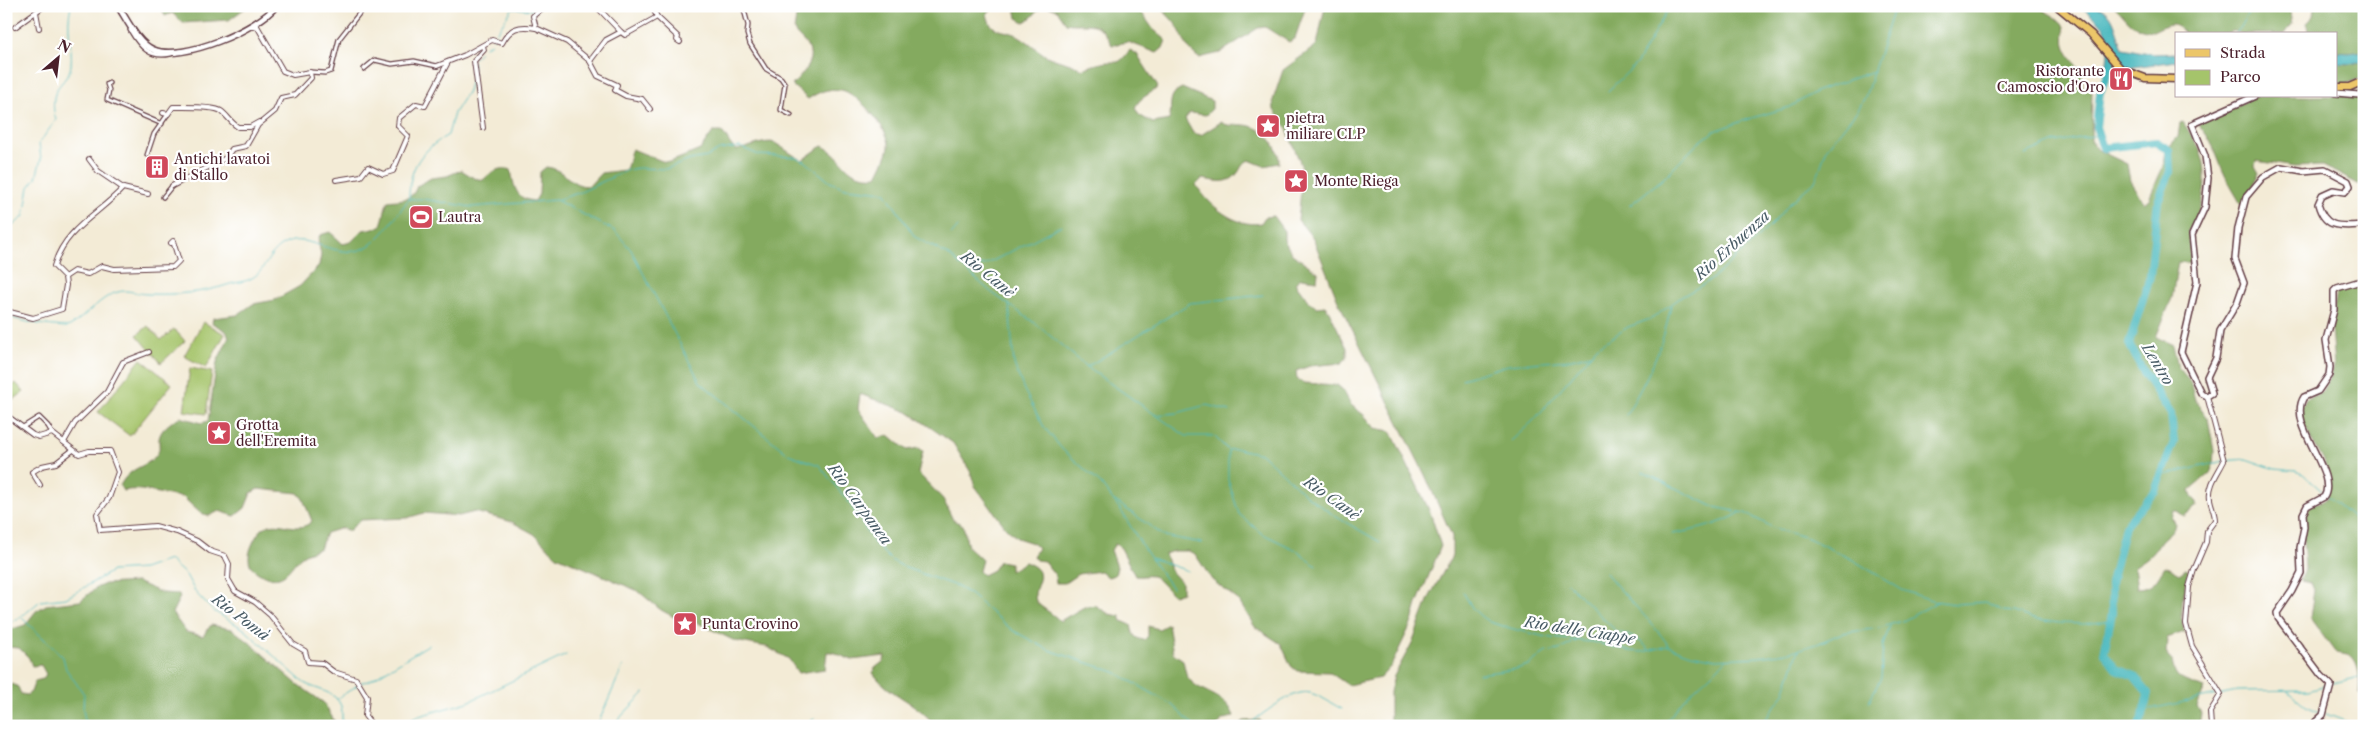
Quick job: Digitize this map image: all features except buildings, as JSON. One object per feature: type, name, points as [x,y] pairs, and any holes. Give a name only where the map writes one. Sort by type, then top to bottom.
[{"type":"main road","points":[[2060,8],[2100,43],[2121,69],[2145,78],[2175,79]]},
{"type":"main road","points":[[2338,87],[2350,87],[2364,81]]},
{"type":"street","points":[[15,27],[44,6]]},
{"type":"street","points":[[118,6],[144,43],[153,50],[166,52],[187,49]]},
{"type":"street","points":[[130,23],[127,25],[136,39],[157,56],[218,43],[270,13],[276,6]]},
{"type":"street","points":[[246,27],[249,29],[257,26],[283,71],[293,75],[310,72],[325,74],[334,67],[339,39],[365,6]]},
{"type":"street","points":[[536,28],[533,16],[546,6]]},
{"type":"street","points":[[652,6],[657,17],[678,37],[677,40],[680,42]]},
{"type":"street","points":[[743,7],[748,25],[747,34],[750,44],[766,69],[781,78],[785,84],[782,110],[791,115]]},
{"type":"street","points":[[600,9],[625,35],[657,17]]},
{"type":"street","points":[[36,12],[39,28]]},
{"type":"street","points":[[364,69],[375,60],[392,64],[414,61],[437,66],[483,46],[492,40],[502,43],[506,33],[516,28],[536,28],[567,42],[590,61],[598,76],[617,85],[616,90],[624,96],[642,99],[650,110]]},
{"type":"street","points":[[590,61],[606,40],[621,32]]},
{"type":"street","points":[[483,46],[484,50],[474,62],[483,128]]},
{"type":"street","points":[[336,180],[360,176],[368,167],[383,174],[393,171],[408,136],[398,126],[398,118],[416,104],[425,106],[448,62]]},
{"type":"street","points":[[147,154],[152,140],[174,107],[197,109],[208,106],[221,111],[238,127],[250,127],[274,112],[281,98],[292,96],[303,89],[311,78],[310,72]]},
{"type":"street","points":[[109,83],[106,84],[109,90],[106,100],[162,124]]},
{"type":"street","points":[[2338,93],[2359,95],[2364,90]]},
{"type":"street","points":[[2211,726],[2210,712],[2221,694],[2192,646],[2186,624],[2191,579],[2208,531],[2216,520],[2210,497],[2211,488],[2217,471],[2224,461],[2218,445],[2215,421],[2207,396],[2201,393],[2181,352],[2197,282],[2192,235],[2205,207],[2208,178],[2206,156],[2192,124],[2250,98]]},
{"type":"street","points":[[163,113],[168,114]]},
{"type":"street","points":[[163,197],[172,186],[226,158],[232,149],[246,146],[261,121]]},
{"type":"street","points":[[146,137],[152,140]]},
{"type":"street","points":[[89,159],[98,171],[123,188],[148,194]]},
{"type":"street","points":[[2207,396],[2212,393],[2207,377],[2216,358],[2218,338],[2237,303],[2244,284],[2235,259],[2238,228],[2246,197],[2263,177],[2281,167],[2302,171],[2325,169],[2348,181],[2350,186],[2344,192],[2333,190],[2322,195],[2318,204],[2321,214],[2331,224],[2339,226],[2364,225]]},
{"type":"street","points":[[6,311],[27,318],[38,317],[62,309],[66,286],[65,277],[54,266],[60,249],[79,226],[123,188]]},
{"type":"street","points":[[65,277],[74,272],[88,274],[102,266],[114,269],[173,267],[179,261],[175,244],[172,241],[171,243]]},
{"type":"street","points":[[2311,726],[2323,716],[2331,685],[2321,676],[2278,618],[2279,608],[2296,585],[2301,573],[2300,548],[2304,527],[2303,514],[2308,506],[2324,497],[2327,490],[2323,469],[2307,432],[2300,422],[2300,402],[2308,394],[2318,391],[2329,375],[2330,367],[2326,340],[2334,310],[2334,291],[2337,288],[2364,280]]},
{"type":"street","points":[[64,442],[75,423],[106,392],[123,362],[149,352]]},
{"type":"street","points":[[6,415],[33,436],[43,436],[52,433]]},
{"type":"street","points":[[22,427],[39,417],[43,419],[52,433],[80,454],[89,451],[109,450],[118,469],[109,498],[97,514],[100,530],[156,526],[177,532],[197,541],[210,551],[225,556],[228,561],[228,574],[233,589],[270,615],[293,644],[305,651],[308,662],[322,663],[334,672],[357,680],[367,699],[365,716],[373,726]]},
{"type":"street","points":[[40,486],[32,472],[42,466],[56,463],[73,450]]},
{"type":"green space","points":[[160,6],[248,6],[229,20],[183,23],[172,13],[165,16]]},
{"type":"green space","points":[[824,6],[996,6],[987,13],[991,25],[995,28],[1019,36],[1049,57],[1082,69],[1099,63],[1117,62],[1130,50],[1137,54],[1158,87],[1142,99],[1135,108],[1139,115],[1153,123],[1169,120],[1172,98],[1182,88],[1212,101],[1212,109],[1206,115],[1190,113],[1185,119],[1193,133],[1201,135],[1221,122],[1230,125],[1251,126],[1269,138],[1277,150],[1279,163],[1264,166],[1249,160],[1244,163],[1235,176],[1227,181],[1202,179],[1196,185],[1215,207],[1232,218],[1251,224],[1261,223],[1265,217],[1273,216],[1284,231],[1284,240],[1292,254],[1318,272],[1317,280],[1301,278],[1295,283],[1310,303],[1317,307],[1325,306],[1329,311],[1347,348],[1347,357],[1342,363],[1310,366],[1296,371],[1297,379],[1304,383],[1337,385],[1343,390],[1351,405],[1364,415],[1375,428],[1391,431],[1430,512],[1441,546],[1417,604],[1412,622],[1391,666],[1380,678],[1348,685],[1329,672],[1297,671],[1291,666],[1281,644],[1255,627],[1238,600],[1212,580],[1195,554],[1188,551],[1173,551],[1165,554],[1170,570],[1182,583],[1182,592],[1174,595],[1154,577],[1135,576],[1121,548],[1115,544],[1111,550],[1117,567],[1115,575],[1108,577],[1101,571],[1078,574],[1065,583],[1056,583],[1055,575],[1044,561],[1036,560],[1033,556],[1038,548],[1033,543],[1017,538],[1006,528],[975,486],[970,471],[953,443],[908,412],[860,394],[858,409],[878,438],[889,435],[907,450],[919,448],[923,451],[918,473],[943,499],[953,520],[963,525],[968,547],[982,560],[979,571],[983,575],[993,570],[999,561],[1010,563],[1010,571],[1025,562],[1034,566],[1040,575],[1035,595],[1036,601],[1060,621],[1084,607],[1095,605],[1109,614],[1120,616],[1122,621],[1131,625],[1134,636],[1144,640],[1148,636],[1148,626],[1159,629],[1168,624],[1173,653],[1183,660],[1187,676],[1198,687],[1226,703],[1234,717],[1223,719],[1217,726],[935,726],[921,711],[887,688],[873,673],[875,668],[884,661],[885,656],[852,660],[832,652],[827,652],[825,669],[798,673],[789,659],[767,647],[735,641],[698,623],[674,617],[661,610],[638,591],[557,556],[534,534],[512,522],[475,512],[459,516],[424,513],[407,518],[360,520],[349,531],[342,528],[326,533],[320,548],[306,553],[283,575],[272,578],[261,574],[253,568],[249,559],[250,550],[259,533],[266,527],[273,524],[305,526],[312,521],[303,499],[298,493],[258,489],[251,493],[245,508],[235,516],[219,511],[209,516],[199,512],[183,497],[145,490],[123,491],[120,486],[124,479],[134,470],[153,459],[157,454],[159,438],[169,424],[180,417],[202,423],[208,421],[217,362],[229,337],[226,331],[212,323],[213,318],[237,315],[253,304],[275,300],[300,286],[319,266],[321,255],[318,240],[320,235],[330,232],[343,244],[351,242],[363,230],[380,227],[388,201],[409,197],[417,186],[431,178],[447,176],[461,170],[474,178],[483,180],[496,170],[511,170],[517,192],[524,198],[535,201],[539,194],[540,172],[546,167],[558,171],[577,184],[589,186],[601,173],[625,170],[632,149],[662,161],[670,162],[700,150],[713,132],[722,132],[736,150],[771,142],[802,160],[822,146],[830,150],[857,174],[877,176],[889,147],[888,140],[879,122],[863,104],[855,97],[841,90],[823,91],[808,99],[792,85],[803,73],[810,57],[808,47],[794,31],[796,17],[801,12],[817,13]]},
{"type":"green space","points":[[1015,6],[1042,6],[1031,18],[1024,22],[1017,18]]},
{"type":"green space","points":[[1047,6],[1137,6],[1153,29],[1166,40],[1163,48],[1157,53],[1128,42],[1112,45],[1099,28],[1090,24],[1066,23],[1057,10]]},
{"type":"green space","points":[[1161,6],[1306,6],[1295,38],[1289,42],[1265,27],[1258,28],[1220,53],[1199,58],[1187,46],[1173,20],[1164,12]]},
{"type":"green space","points":[[1325,6],[2036,6],[2062,23],[2065,45],[2079,69],[2082,86],[2092,90],[2091,141],[2098,150],[2127,164],[2130,181],[2144,203],[2149,199],[2164,164],[2166,150],[2178,137],[2180,123],[2183,122],[2197,145],[2204,162],[2204,193],[2198,214],[2188,231],[2191,263],[2178,262],[2172,298],[2156,337],[2173,345],[2178,367],[2190,381],[2195,400],[2208,418],[2214,451],[2213,466],[2210,473],[2190,490],[2192,497],[2197,502],[2197,506],[2184,516],[2177,511],[2173,511],[2171,518],[2175,524],[2172,530],[2152,554],[2134,567],[2137,588],[2151,584],[2157,579],[2165,566],[2179,574],[2186,569],[2189,571],[2182,602],[2184,632],[2167,638],[2166,653],[2171,659],[2178,677],[2205,688],[2197,706],[2201,713],[2199,726],[1390,726],[1390,692],[1394,676],[1412,643],[1429,598],[1452,556],[1452,536],[1425,475],[1339,303],[1313,238],[1298,220],[1303,170],[1286,127],[1274,110],[1273,100],[1283,70],[1317,45]]},
{"type":"green space","points":[[2114,6],[2289,6],[2292,24],[2286,32],[2183,32],[2173,24],[2165,25],[2153,31],[2145,30],[2127,20]]},
{"type":"green space","points":[[2315,6],[2364,6],[2364,51],[2338,52],[2338,32],[2308,32],[2307,23],[2314,16]]},
{"type":"green space","points":[[2364,61],[2364,77],[2343,85],[2338,84],[2338,63],[2350,64]]},
{"type":"green space","points":[[2338,94],[2359,97],[2364,94],[2364,187],[2323,166],[2294,167],[2256,161],[2255,166],[2259,173],[2242,206],[2225,175],[2210,141],[2198,124],[2253,98],[2338,98]]},
{"type":"green space","points":[[2364,282],[2364,696],[2359,693],[2359,677],[2354,661],[2347,655],[2335,652],[2310,618],[2314,590],[2311,583],[2300,581],[2305,569],[2303,539],[2306,514],[2311,506],[2327,498],[2329,486],[2325,464],[2301,420],[2301,409],[2306,399],[2321,393],[2331,376],[2334,366],[2331,328],[2337,291]]},
{"type":"green space","points":[[203,322],[225,334],[206,368],[184,356]]},
{"type":"green space","points":[[148,326],[161,340],[174,329],[185,341],[161,363],[137,335]]},
{"type":"green space","points":[[141,359],[172,384],[130,436],[98,412]]},
{"type":"green space","points":[[190,368],[212,372],[206,414],[184,411]]},
{"type":"green space","points":[[16,383],[24,392],[6,405],[6,387],[8,389]]},
{"type":"green space","points":[[137,582],[162,593],[179,594],[180,597],[172,613],[186,632],[203,636],[211,625],[232,629],[297,684],[324,703],[337,726],[6,726],[6,685],[13,684],[18,687],[21,694],[27,695],[31,692],[35,681],[43,679],[46,674],[41,665],[32,666],[29,658],[19,648],[6,647],[6,631],[25,625],[36,611],[46,605],[80,601],[96,588],[105,584]]},
{"type":"green space","points":[[1260,720],[1263,726],[1236,726],[1244,721]]},
{"type":"water","points":[[2080,6],[2100,8],[2106,12],[2114,22],[2123,48],[2153,54],[2175,53],[2175,61],[2127,68],[2117,61],[2110,73],[2106,71],[2109,42],[2104,26]]},
{"type":"water","points":[[2364,51],[2363,61],[2350,64],[2338,63],[2338,52]]},
{"type":"waterway","points":[[6,236],[7,231],[24,216],[29,187],[36,178],[41,159],[39,143],[56,120],[54,96],[66,78],[71,65],[69,30],[71,6]]},
{"type":"waterway","points":[[493,38],[514,6]]},
{"type":"waterway","points":[[514,8],[532,10],[540,6]]},
{"type":"waterway","points":[[1608,91],[1637,63],[1670,6]]},
{"type":"waterway","name":"Rio Erbuenza","points":[[1511,441],[1533,421],[1597,347],[1628,327],[1653,318],[1681,297],[1711,280],[1772,224],[1790,203],[1816,180],[1827,148],[1859,108],[1865,97],[1895,6]]},
{"type":"waterway","points":[[2237,32],[2252,6]]},
{"type":"waterway","points":[[485,47],[491,43]]},
{"type":"waterway","points":[[474,58],[480,52]]},
{"type":"waterway","points":[[409,199],[411,177],[414,168],[431,147],[448,135],[454,113],[468,91],[473,62]]},
{"type":"waterway","name":"Lentro","points":[[2111,64],[2100,93],[2096,127],[2103,148],[2157,142],[2169,150],[2170,172],[2158,201],[2150,276],[2129,344],[2144,373],[2171,414],[2174,442],[2155,491],[2125,526],[2111,583],[2112,613],[2104,653],[2116,669],[2134,676],[2148,693],[2143,716],[2138,726]]},
{"type":"waterway","points":[[1630,205],[1665,177],[1697,144],[1714,131],[1790,107],[1817,91],[1874,71]]},
{"type":"waterway","points":[[2025,155],[2055,142],[2099,135]]},
{"type":"waterway","name":"Rio Canè","points":[[6,316],[51,326],[66,327],[76,322],[104,299],[118,292],[179,294],[210,290],[247,280],[261,270],[276,250],[289,242],[307,242],[338,250],[360,250],[370,245],[381,235],[409,199],[423,199],[472,207],[556,200],[581,192],[627,170],[638,168],[666,169],[690,160],[707,157],[719,150],[740,147],[759,155],[795,157],[805,161],[830,182],[846,188],[885,192],[915,237],[950,256],[991,292],[1036,324],[1091,370],[1186,436],[1214,436],[1228,450],[1238,449],[1262,454],[1307,496],[1335,516],[1380,542]]},
{"type":"waterway","name":"Rio Carpanea","points":[[556,200],[615,231],[631,250],[700,382],[788,454],[819,465],[850,504],[875,544],[891,560],[906,568],[956,586],[970,594],[1012,630],[1049,650],[1115,672],[1171,704],[1194,726]]},
{"type":"waterway","points":[[960,265],[973,267],[985,265],[1062,225]]},
{"type":"waterway","points":[[951,235],[958,227]]},
{"type":"waterway","points":[[1087,367],[1190,303],[1263,295]]},
{"type":"waterway","points":[[1009,304],[1014,364],[1024,390],[1044,427],[1062,449],[1101,484],[1120,509],[1143,547],[1172,588]]},
{"type":"waterway","points":[[1626,415],[1641,389],[1659,349],[1671,306]]},
{"type":"waterway","points":[[1462,379],[1508,365],[1568,360],[1591,354]]},
{"type":"waterway","points":[[1155,415],[1177,413],[1206,405],[1230,411]]},
{"type":"waterway","points":[[1228,450],[1228,480],[1239,514],[1261,533],[1298,551],[1316,566]]},
{"type":"waterway","points":[[2161,476],[2224,461],[2246,459],[2275,469],[2296,471],[2303,474],[2323,492]]},
{"type":"waterway","points":[[1643,472],[1714,507],[1745,513],[1776,529],[1808,538],[1853,560],[1902,590],[1934,601],[1956,604],[1985,602],[2003,611],[2014,612],[2036,620],[2060,623],[2084,624],[2110,621]]},
{"type":"waterway","points":[[2326,495],[2364,527]]},
{"type":"waterway","points":[[1115,501],[1164,536],[1202,543]]},
{"type":"waterway","points":[[1672,534],[1724,521],[1740,513]]},
{"type":"waterway","points":[[1151,558],[1188,571]]},
{"type":"waterway","name":"Rio Pomà","points":[[6,624],[21,617],[40,601],[66,598],[112,571],[143,569],[169,560],[186,575],[196,593],[212,610],[244,629],[304,683],[335,697],[341,706],[343,726]]},
{"type":"waterway","points":[[1606,573],[1669,646]]},
{"type":"waterway","points":[[1567,583],[1617,632],[1635,638],[1649,650]]},
{"type":"waterway","name":"Rio delle Ciappe","points":[[1463,592],[1473,609],[1489,622],[1517,630],[1551,638],[1593,642],[1630,651],[1643,652],[1669,646],[1691,654],[1717,659],[1759,657],[1786,653],[1817,644],[1842,633],[1879,628],[1905,620],[1937,602]]},
{"type":"waterway","points":[[22,618],[63,657],[66,669],[84,694],[83,709],[86,726]]},
{"type":"waterway","points":[[1869,701],[1881,678],[1883,645],[1890,626]]},
{"type":"waterway","points":[[1479,674],[1516,669],[1528,665],[1546,652],[1559,650],[1578,640]]},
{"type":"waterway","points":[[337,699],[362,682],[369,681],[428,645]]},
{"type":"waterway","points":[[1761,726],[1784,693],[1799,649]]},
{"type":"waterway","points":[[398,726],[419,716],[468,702],[566,655]]},
{"type":"waterway","points":[[1663,726],[1683,700],[1726,660]]},
{"type":"waterway","points":[[597,726],[623,666]]},
{"type":"waterway","points":[[2333,683],[2364,676]]},
{"type":"waterway","points":[[2145,710],[2237,691],[2308,690],[2327,685]]},
{"type":"waterway","points":[[2288,691],[2306,706],[2322,713]]},
{"type":"waterway","points":[[612,726],[644,693]]},
{"type":"waterway","points":[[1246,726],[1277,704],[1303,693],[1318,696],[1342,709]]},
{"type":"waterway","points":[[2326,714],[2358,726]]},
{"type":"waterway","points":[[802,726],[814,719]]},
{"type":"place","name":"Ristorante Camoscio d'Oro","points":[[2121,79]]},
{"type":"place","name":"pietra miliare CLP","points":[[1268,126]]},
{"type":"place","name":"Antichi lavatoi di Stallo","points":[[157,167]]},
{"type":"place","name":"Monte Riega","points":[[1296,181]]},
{"type":"place","name":"Lautra","points":[[421,217]]},
{"type":"place","name":"Grotta dell'Eremita","points":[[219,433]]},
{"type":"place","name":"Punta Crovino","points":[[685,624]]}]
